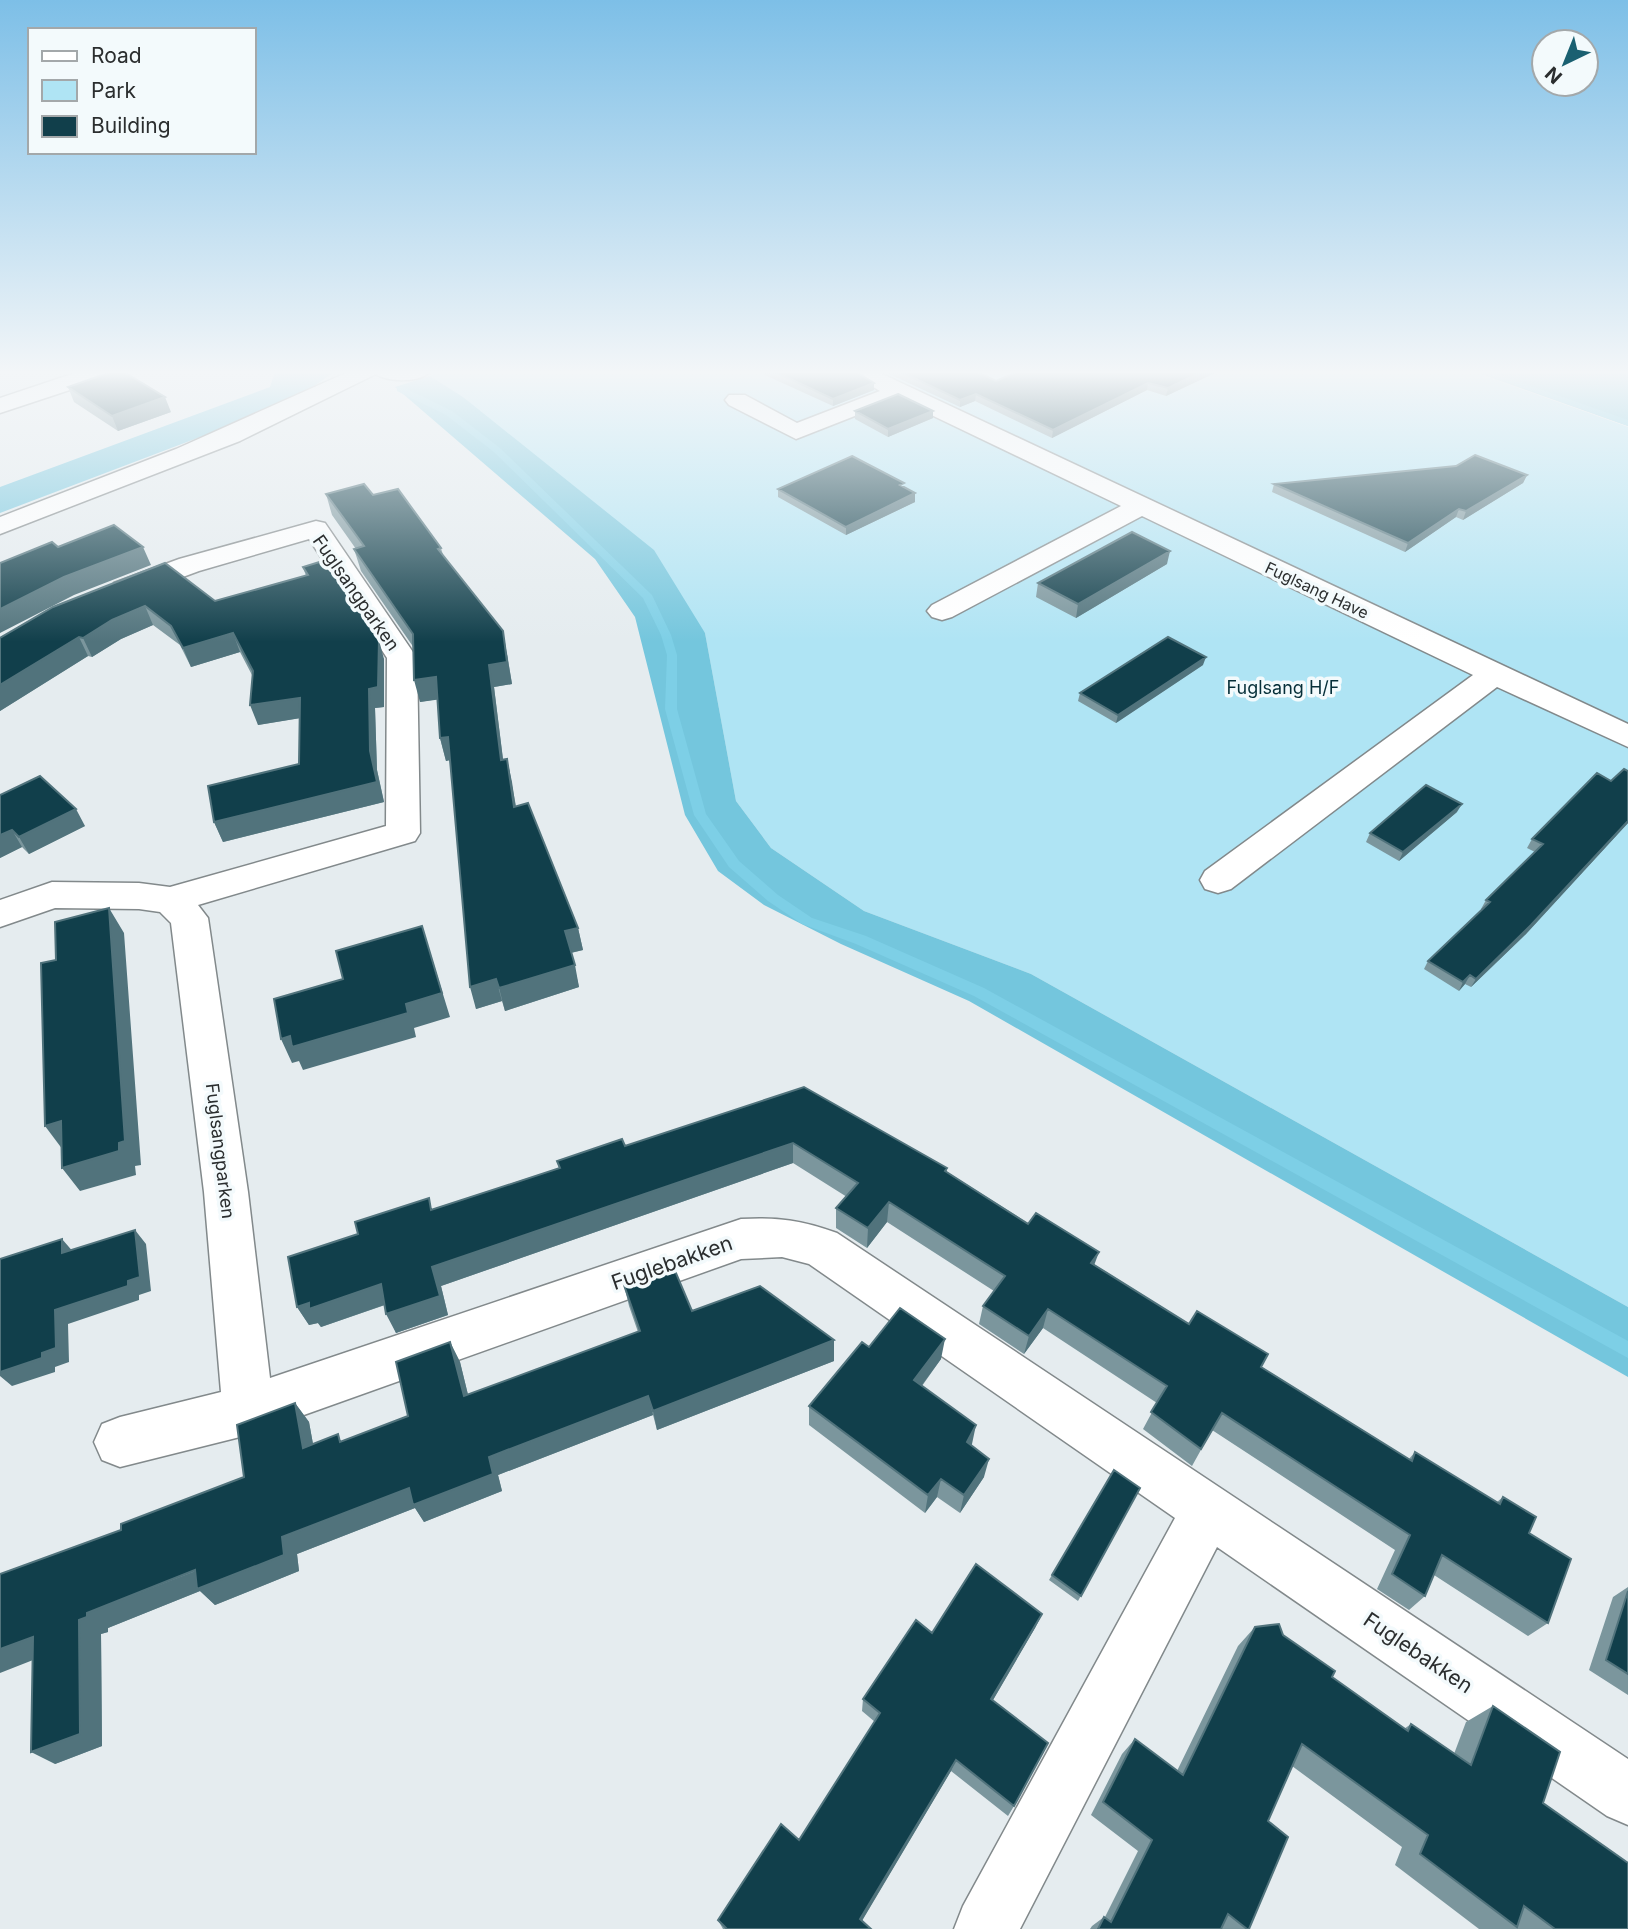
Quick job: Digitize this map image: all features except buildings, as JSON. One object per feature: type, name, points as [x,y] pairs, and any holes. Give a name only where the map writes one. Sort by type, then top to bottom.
[{"type":"street","points":[[0,526],[169,462]]},
{"type":"street","name":"Fuglsang Have","points":[[1048,462],[1628,737]]},
{"type":"street","points":[[942,611],[1141,506]]},
{"type":"street","name":"Fuglsangparken","points":[[0,914],[52,895],[139,896],[170,900],[403,833],[402,658],[316,529],[166,572],[102,598]]},
{"type":"street","points":[[1218,880],[1494,674]]},
{"type":"street","name":"Fuglsangparken","points":[[170,900],[189,918],[226,1192],[248,1410]]},
{"type":"street","name":"Fuglebakken","points":[[120,1441],[248,1410],[741,1239],[782,1237],[821,1247],[1628,1796]]},
{"type":"street","points":[[986,1929],[1208,1510]]},
{"type":"green space","name":"Fuglsang H/F","points":[[530,462],[1628,462],[1628,1307],[1031,974],[864,911],[771,848],[736,801],[705,633]]},
{"type":"shaded area","points":[[67,462],[134,462],[0,513],[0,487]]},
{"type":"shaded area","points":[[482,462],[544,462],[654,550],[705,633],[736,801],[771,848],[864,911],[1031,974],[1628,1307],[1628,1377],[969,1001],[841,944],[764,905],[718,871],[685,815],[635,617],[595,559]]},
{"type":"waterway","points":[[509,462],[648,597],[666,635],[672,655],[671,709],[700,815],[734,864],[773,898],[807,921],[861,940],[979,992],[1628,1350]]}]
